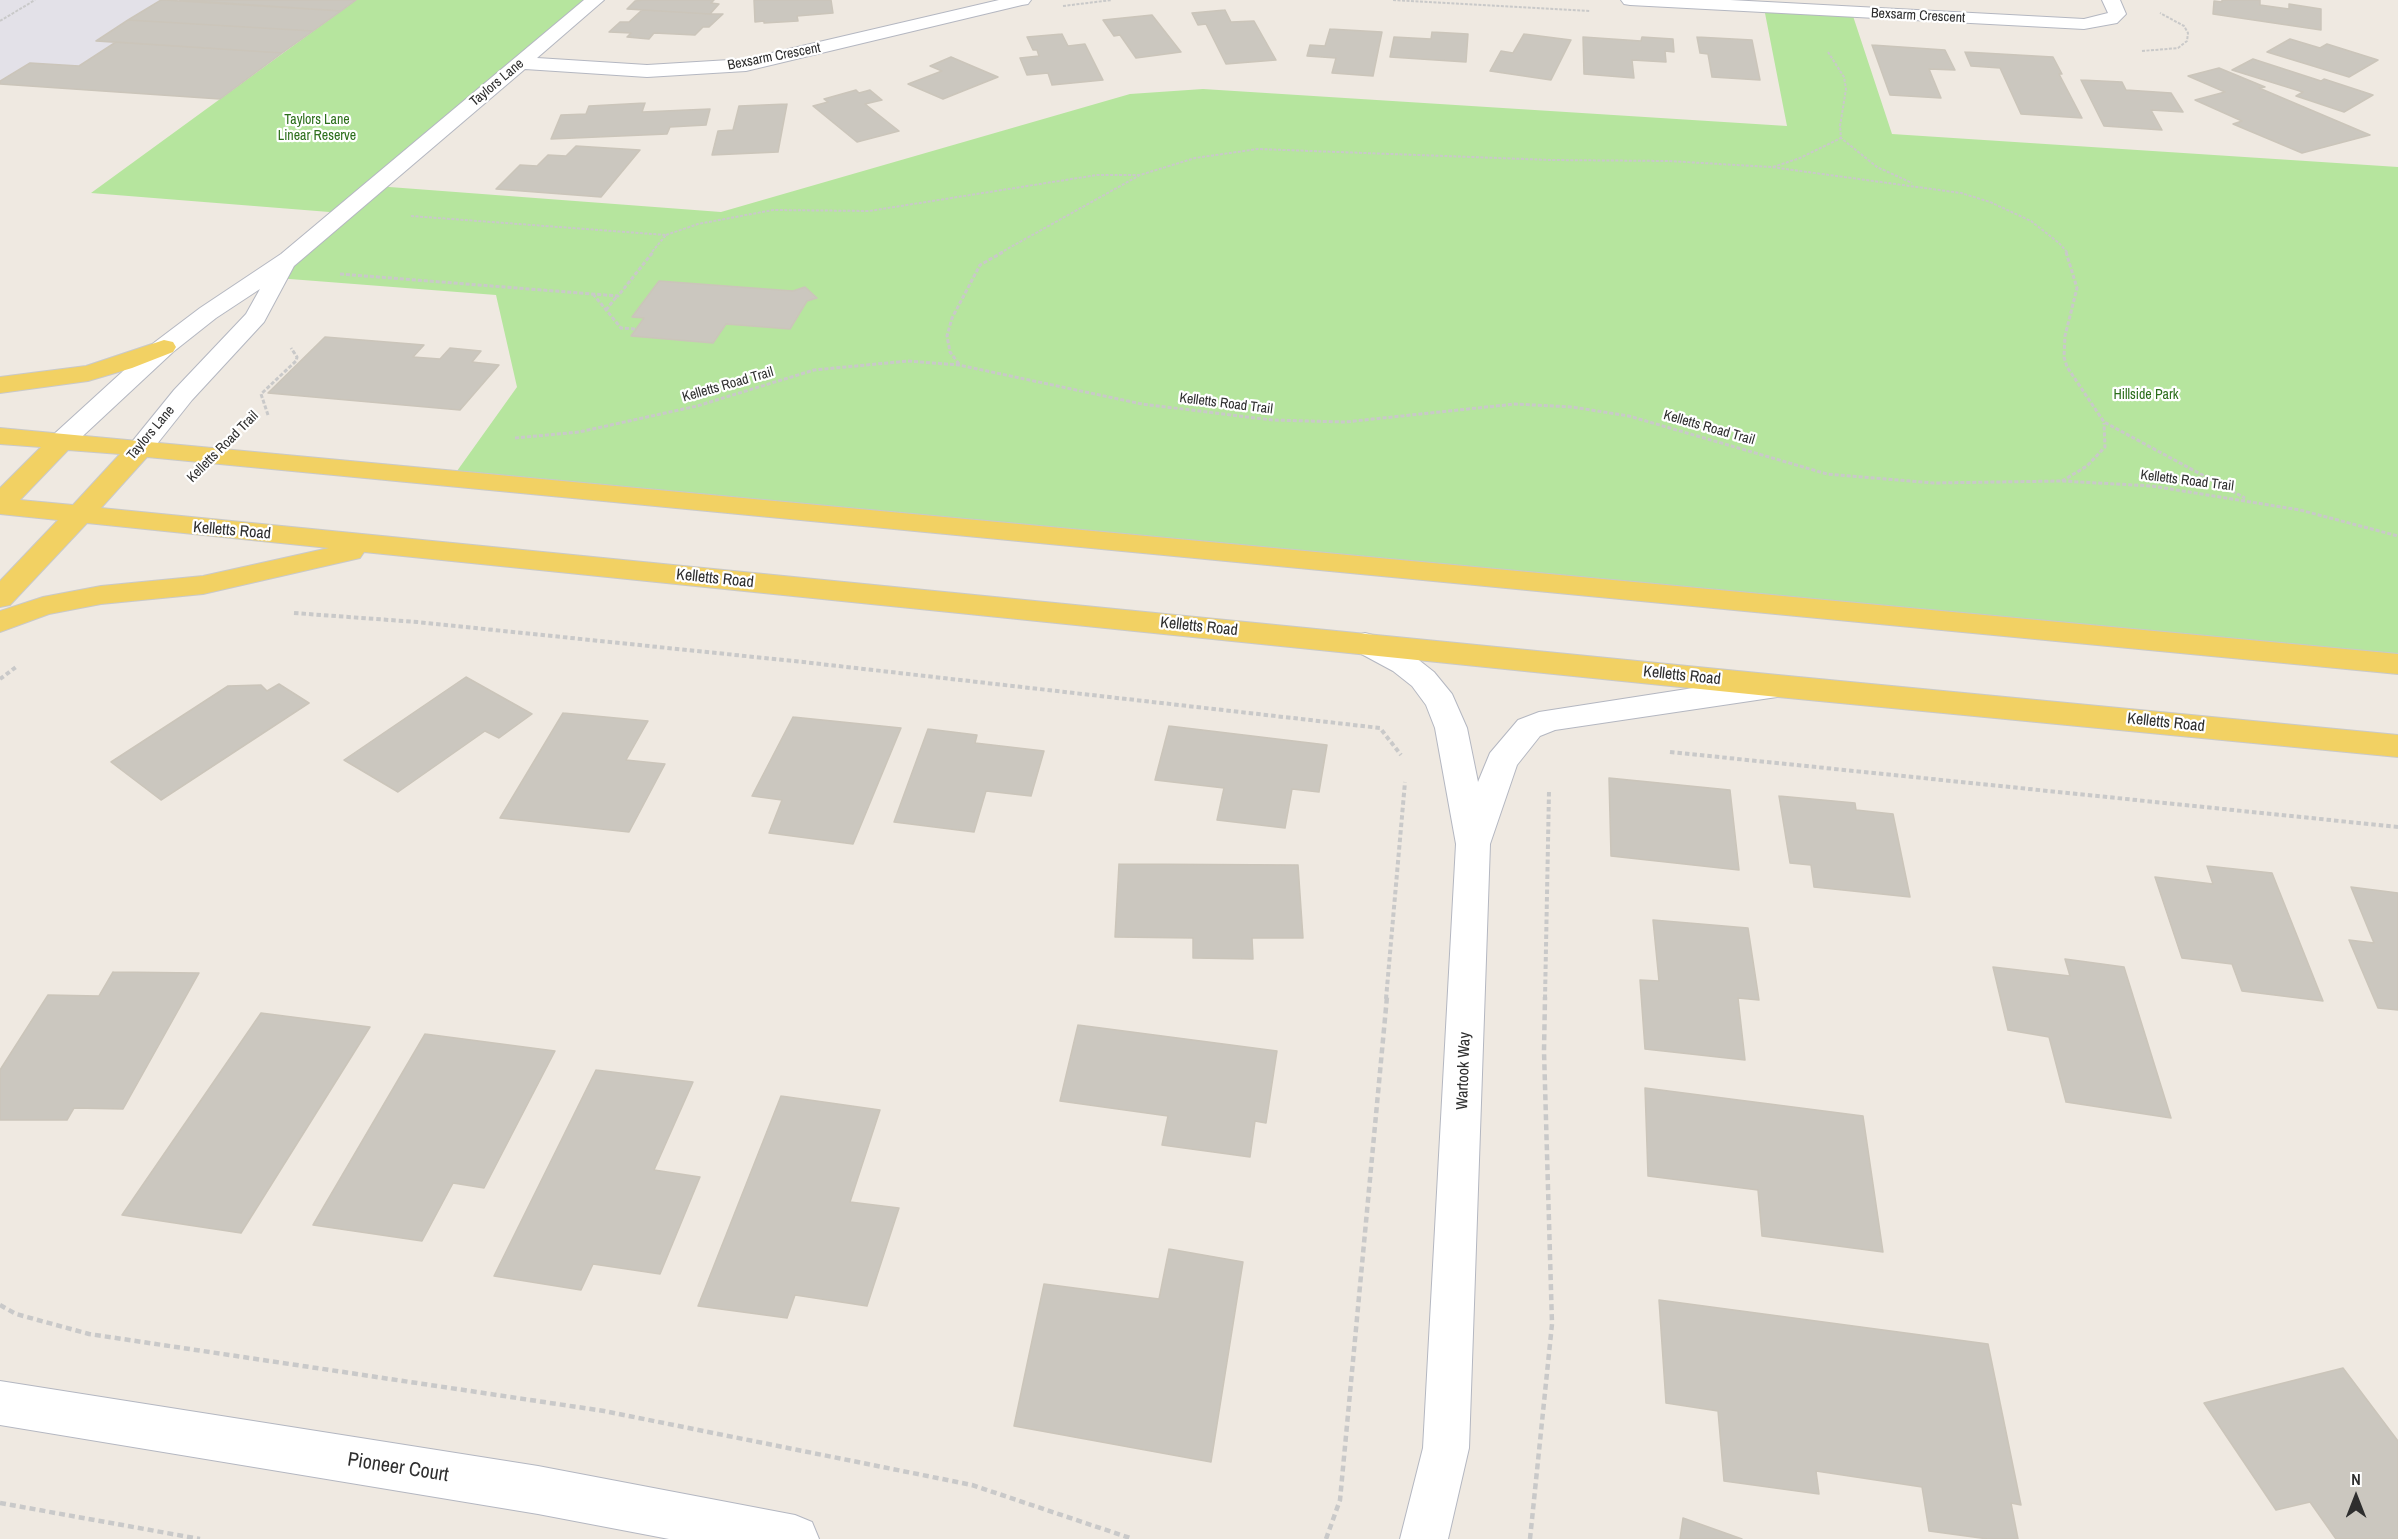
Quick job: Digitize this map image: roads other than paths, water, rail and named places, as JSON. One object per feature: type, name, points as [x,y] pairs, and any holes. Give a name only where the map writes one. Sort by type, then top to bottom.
[{"type":"main road","points":[[0,385],[88,373],[123,363],[164,347]]},
{"type":"main road","points":[[0,436],[2398,664]]},
{"type":"main road","name":"Taylors Lane","points":[[0,505],[62,441]]},
{"type":"main road","name":"Taylors Lane","points":[[0,598],[140,448]]},
{"type":"main road","name":"Kelletts Road","points":[[0,505],[79,515],[1778,686],[2398,746]]},
{"type":"main road","points":[[0,622],[43,606],[101,595],[203,585],[379,545]]},
{"type":"street","name":"Taylors Lane","points":[[62,441],[164,347],[208,313],[289,259],[595,0]]},
{"type":"street","name":"Bexsarm Crescent","points":[[521,63],[647,71],[746,65],[1022,0]]},
{"type":"street","name":"Bexsarm Crescent","points":[[1630,0],[2058,23],[2084,24],[2105,21],[2128,27]]},
{"type":"street","points":[[2105,21],[2117,14],[2116,7],[2111,0]]},
{"type":"street","name":"Taylors Lane","points":[[140,448],[183,395],[256,317],[289,259]]},
{"type":"street","name":"Wartook Way","points":[[1365,644],[1404,664],[1423,679],[1441,702],[1451,728],[1473,844],[1446,1448],[1425,1539]]},
{"type":"street","points":[[1473,844],[1502,761],[1529,728],[1550,720],[1778,686]]},
{"type":"street","name":"Pioneer Court","points":[[0,1403],[538,1490],[795,1539]]},
{"type":"park label","name":"Taylors Lane Linear Reserve","points":[[317,128]]},
{"type":"park label","name":"Hillside Park","points":[[2146,395]]}]
